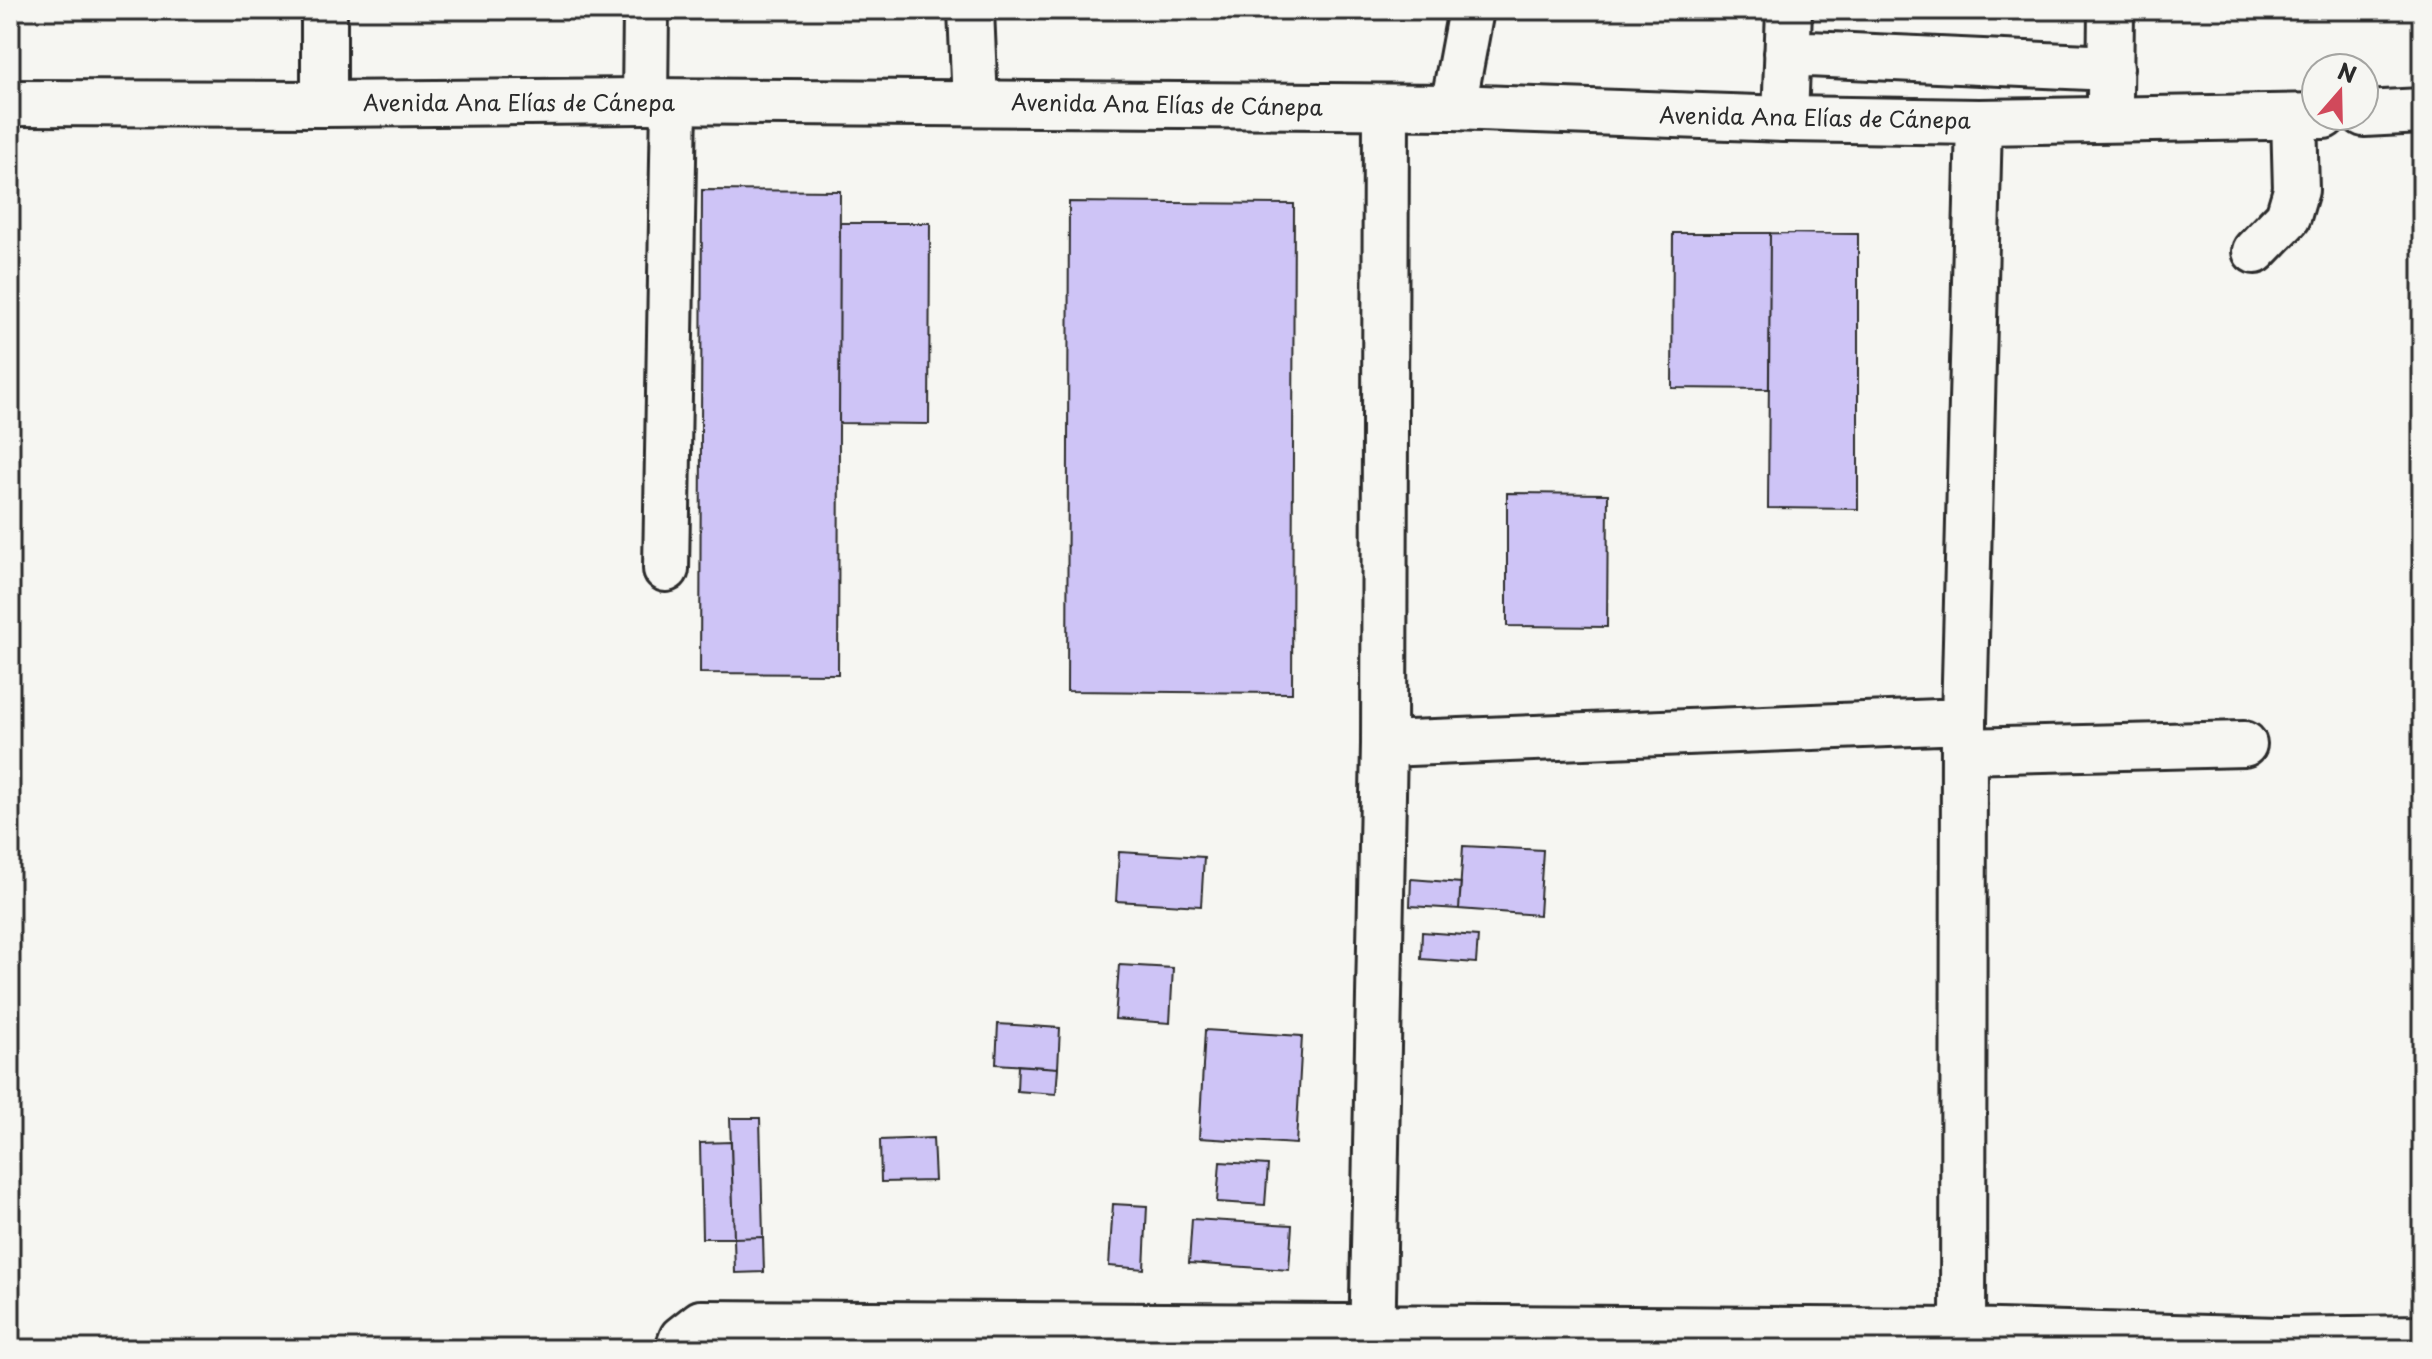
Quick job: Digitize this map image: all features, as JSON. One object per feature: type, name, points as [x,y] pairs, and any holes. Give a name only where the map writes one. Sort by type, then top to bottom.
[{"type":"street","points":[[324,10],[324,104]]},
{"type":"street","points":[[646,10],[660,102],[666,569]]},
{"type":"street","points":[[971,10],[975,103]]},
{"type":"street","points":[[1453,107],[1471,10]]},
{"type":"street","points":[[1785,119],[1789,10]]},
{"type":"street","points":[[2110,121],[2111,10]]},
{"type":"street","points":[[1787,53],[2111,68]]},
{"type":"street","name":"Avenida Ana Elías de Cánepa","points":[[10,103],[660,102],[1453,107],[1785,119],[1979,122],[2300,117]]},
{"type":"street","points":[[1372,1338],[1384,744],[1386,108]]},
{"type":"street","points":[[2380,113],[2422,111]]},
{"type":"street","points":[[1963,1340],[1964,736],[1979,122]]},
{"type":"street","points":[[2255,251],[2288,217],[2306,132]]},
{"type":"street","points":[[1384,744],[1964,736],[2244,744]]},
{"type":"street","points":[[678,1349],[682,1338],[701,1323],[1372,1338],[2280,1344],[2422,1338]]},
{"type":"building","points":[[702,190],[840,191],[838,674],[700,673]]},
{"type":"building","points":[[1069,202],[1294,204],[1292,693],[1067,691]]},
{"type":"building","points":[[840,223],[930,223],[929,424],[839,423]]},
{"type":"building","points":[[1673,233],[1770,233],[1769,389],[1672,388]]},
{"type":"building","points":[[1770,233],[1858,234],[1858,509],[1768,508]]},
{"type":"building","points":[[1507,493],[1608,494],[1607,627],[1507,626]]},
{"type":"building","points":[[1463,846],[1543,850],[1539,915],[1459,909]]},
{"type":"building","points":[[1119,852],[1204,857],[1201,906],[1116,901]]},
{"type":"building","points":[[1411,879],[1461,883],[1459,909],[1410,906]]},
{"type":"building","points":[[1422,932],[1478,936],[1476,963],[1421,959]]},
{"type":"building","points":[[1119,965],[1173,968],[1170,1023],[1115,1019]]},
{"type":"building","points":[[998,1024],[1060,1028],[1058,1068],[996,1064]]},
{"type":"building","points":[[1205,1030],[1302,1036],[1296,1144],[1199,1138]]},
{"type":"building","points":[[1018,1065],[1058,1068],[1056,1094],[1017,1091]]},
{"type":"building","points":[[730,1118],[760,1118],[763,1237],[734,1238]]},
{"type":"building","points":[[933,1138],[935,1181],[881,1182],[880,1140]]},
{"type":"building","points":[[731,1142],[734,1238],[702,1238],[700,1143]]},
{"type":"building","points":[[1220,1162],[1268,1165],[1265,1205],[1217,1202]]},
{"type":"building","points":[[1113,1204],[1147,1206],[1144,1269],[1109,1266]]},
{"type":"building","points":[[1192,1219],[1292,1225],[1289,1270],[1189,1263]]},
{"type":"building","points":[[763,1237],[764,1272],[735,1273],[734,1238]]}]
